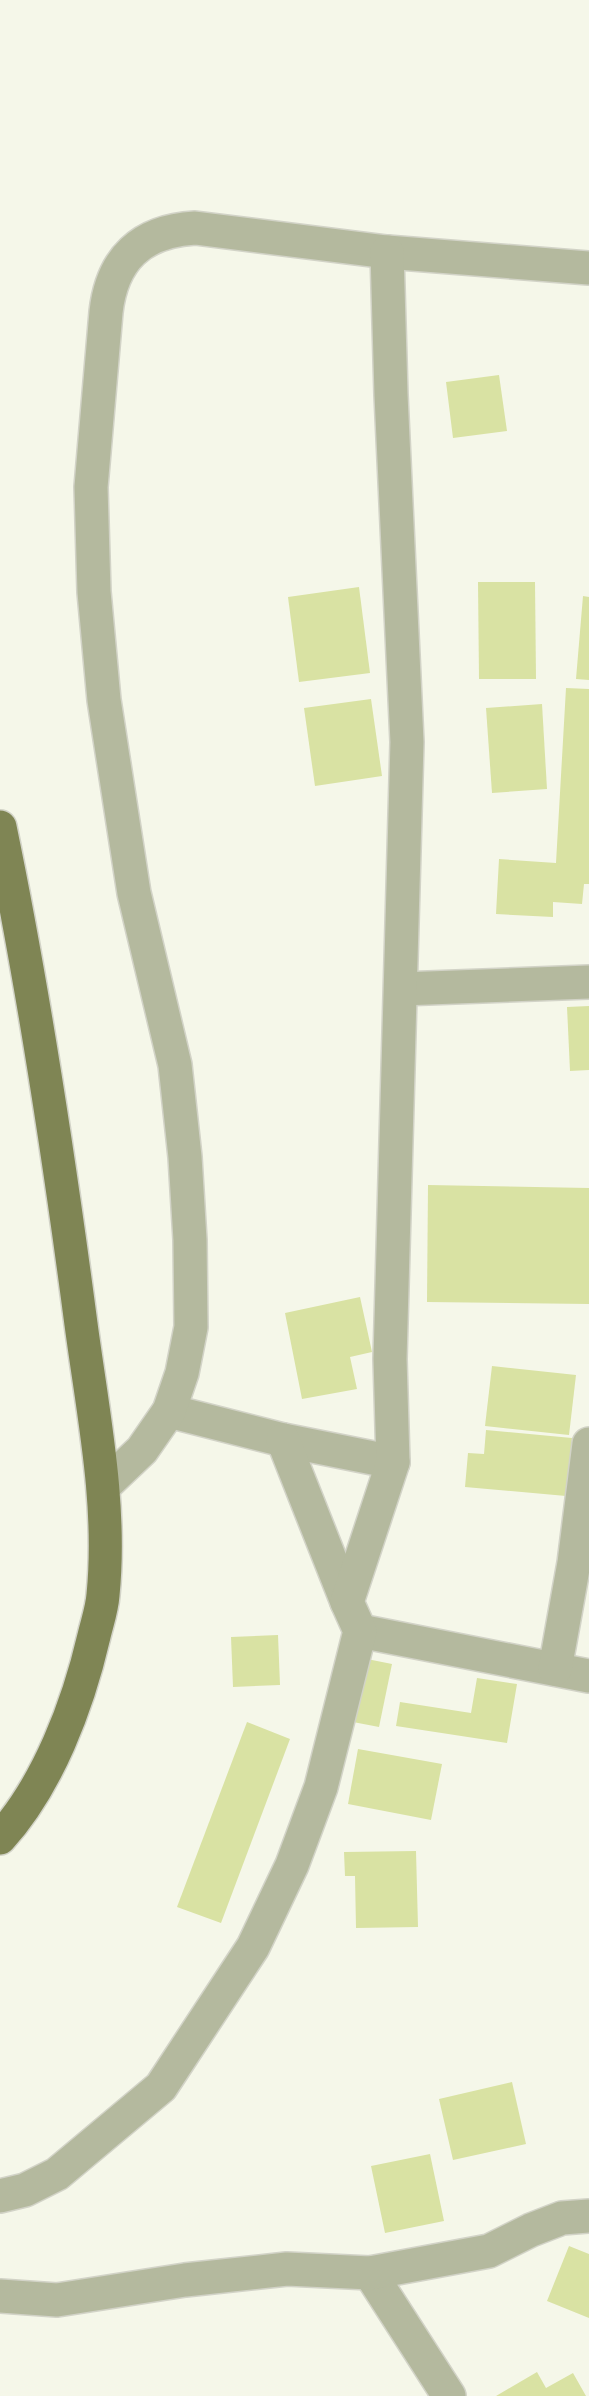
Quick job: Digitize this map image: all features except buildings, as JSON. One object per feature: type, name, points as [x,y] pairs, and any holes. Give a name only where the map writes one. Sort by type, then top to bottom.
[{"type":"main road","points":[[0,827],[13,891],[65,1200],[103,1487],[105,1535],[103,1597],[89,1658],[65,1734],[17,1820],[0,1838]]},
{"type":"street","points":[[103,1487],[142,1450],[169,1411],[182,1373],[191,1327],[190,1240],[185,1157],[175,1065],[134,893],[104,700],[94,592],[91,487],[108,292],[115,274],[133,251],[157,235],[175,229],[195,228],[387,252],[589,268]]},
{"type":"street","points":[[347,1602],[393,1462],[390,1359],[407,742],[391,395],[387,252]]},
{"type":"street","points":[[401,989],[589,982]]},
{"type":"street","points":[[169,1411],[283,1440],[393,1462]]},
{"type":"street","points":[[0,2196],[25,2190],[57,2174],[161,2087],[254,1947],[292,1866],[321,1787],[360,1631],[283,1440]]},
{"type":"street","points":[[555,1669],[574,1563],[589,1444]]},
{"type":"street","points":[[360,1631],[589,1676]]},
{"type":"street","points":[[0,2296],[57,2300],[185,2280],[287,2269],[370,2273],[489,2251],[531,2230],[562,2218],[589,2216]]},
{"type":"street","points":[[370,2273],[449,2396]]}]
